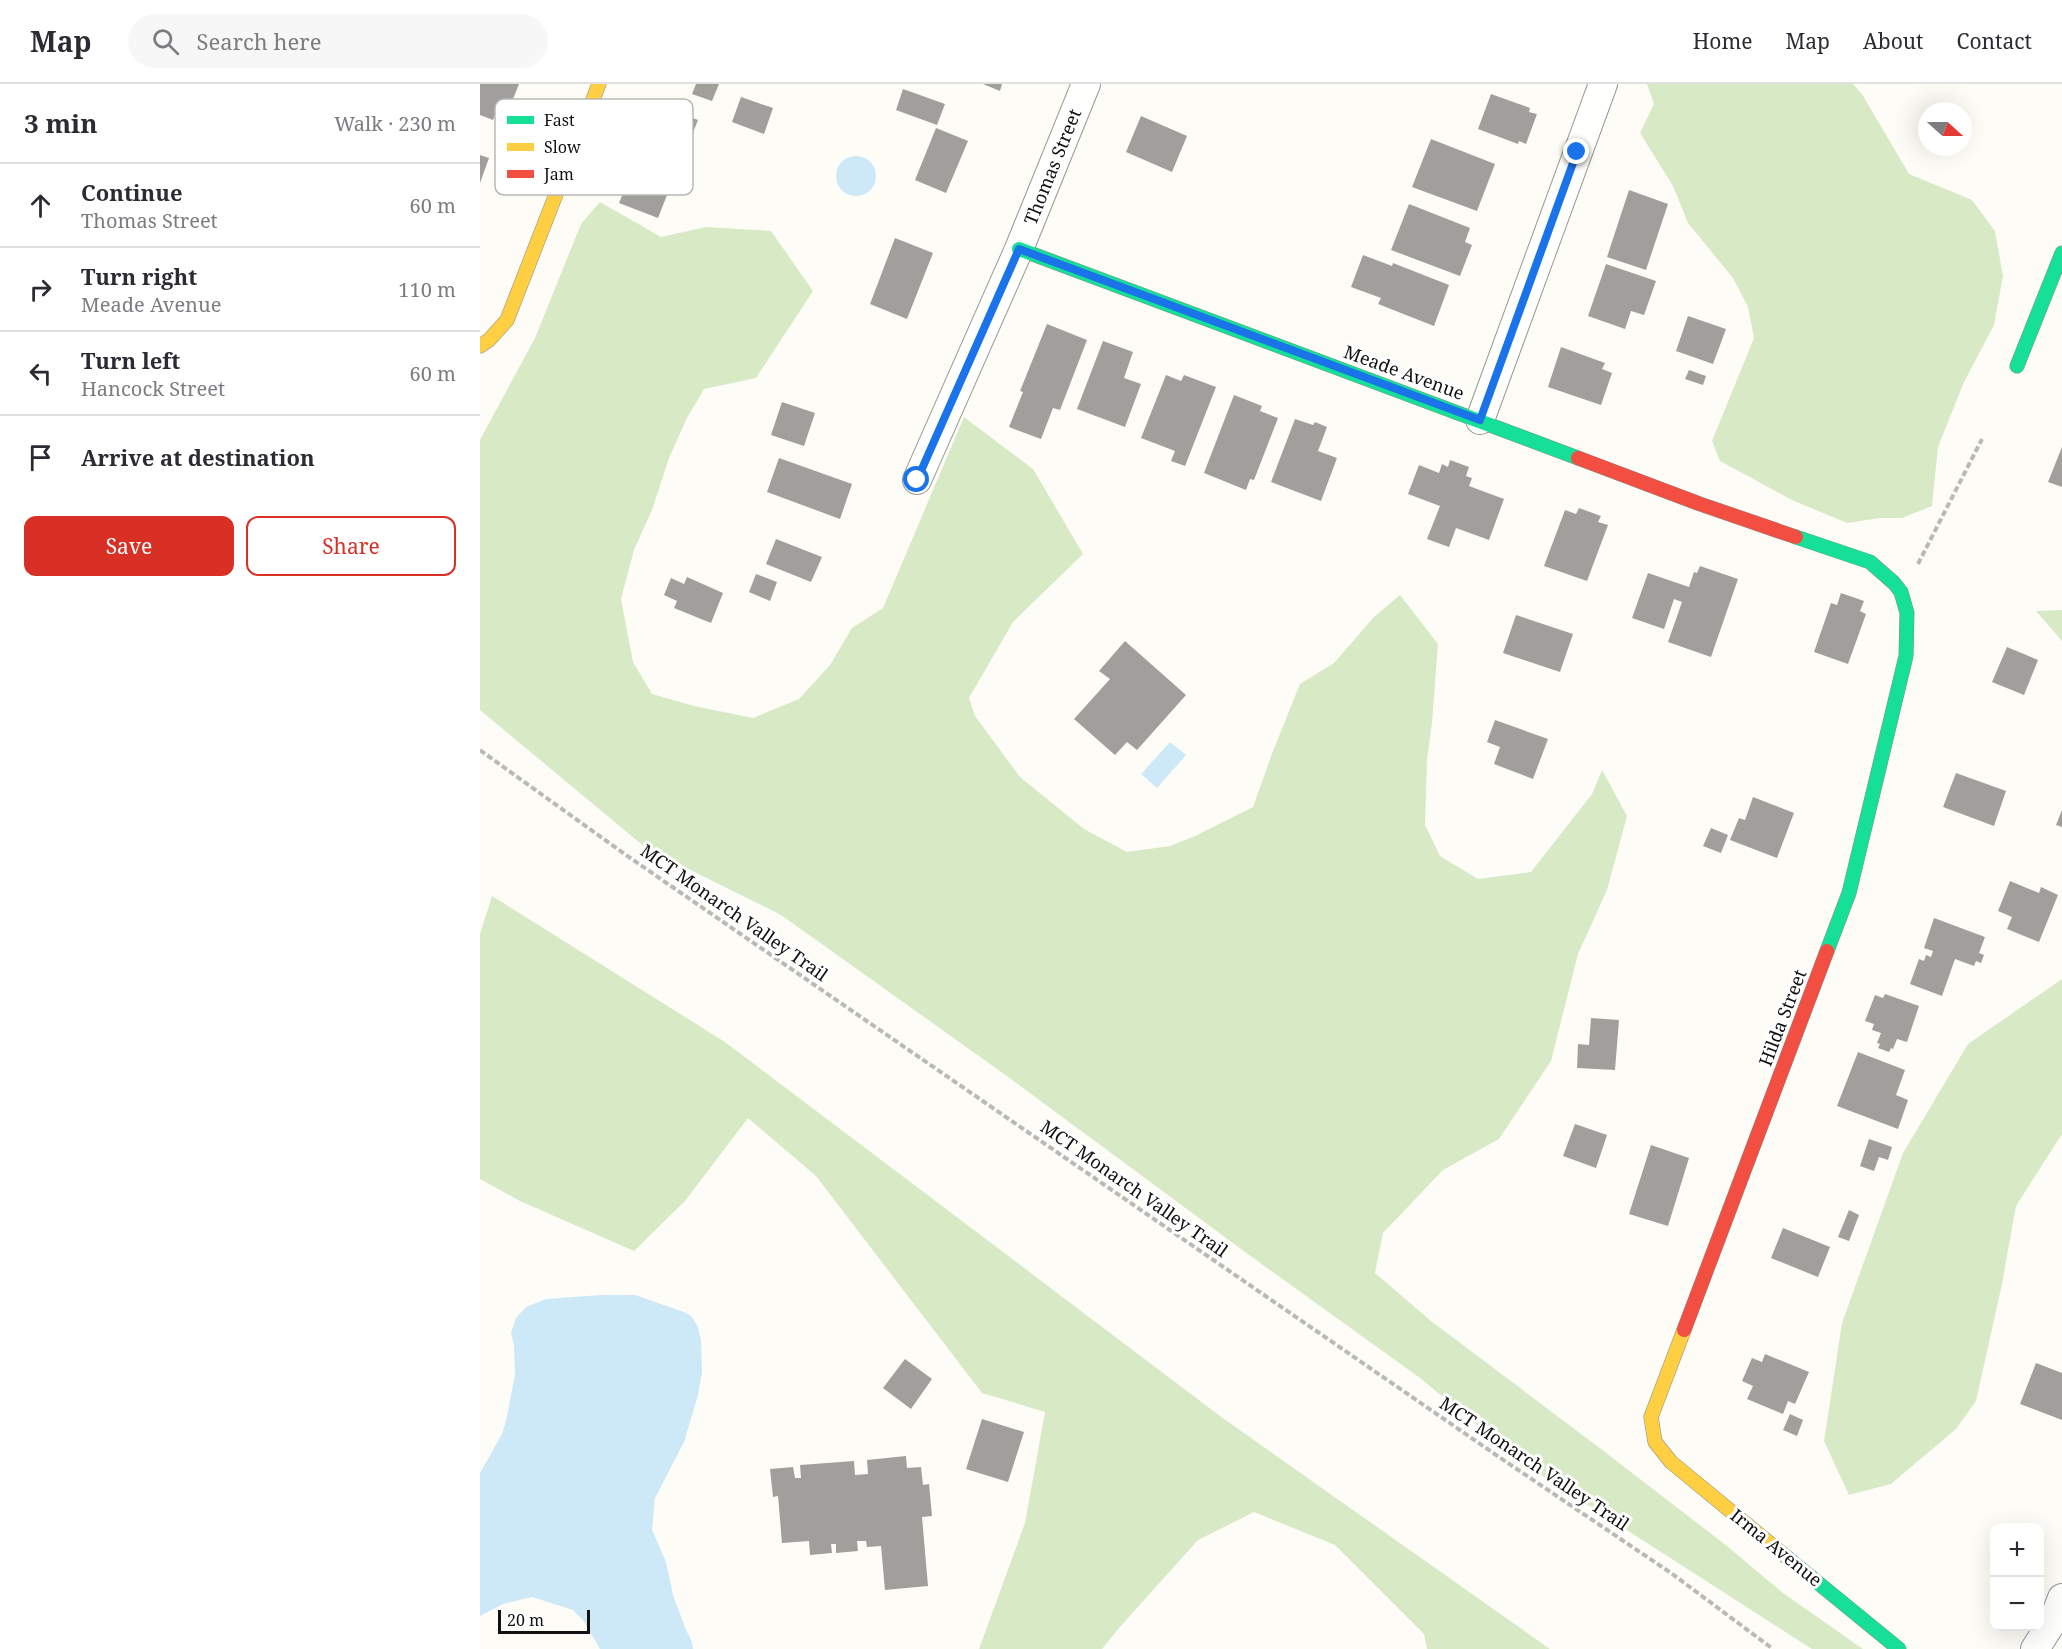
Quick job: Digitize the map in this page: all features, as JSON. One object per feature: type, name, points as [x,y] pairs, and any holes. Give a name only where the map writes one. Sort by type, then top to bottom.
[{"type":"street","points":[[593,99],[599,84]]},
{"type":"street","name":"Thomas Street","points":[[917,480],[1019,249],[1086,84]]},
{"type":"street","points":[[1480,420],[1603,84]]},
{"type":"street","points":[[480,346],[489,340],[507,320],[556,195]]},
{"type":"street","name":"Meade Avenue","points":[[1019,249],[1700,504],[1870,562],[1889,575],[1902,593]]},
{"type":"street","points":[[2017,366],[2062,253]]},
{"type":"street","name":"Hilda Street","points":[[1655,1443],[1652,1437],[1651,1417],[1655,1402],[1849,893],[1906,656],[1910,617],[1902,593]]},
{"type":"street","name":"Irma Avenue","points":[[1655,1443],[1671,1462],[1899,1649]]},
{"type":"street","points":[[2035,1649],[2054,1619],[2062,1598]]},
{"type":"path","points":[[1902,593],[1982,439]]},
{"type":"path","name":"MCT Monarch Valley Trail","points":[[480,750],[626,855],[1671,1573],[1773,1649]]},
{"type":"green space","points":[[1647,84],[1853,84],[1862,94],[1909,174],[1972,200],[1995,231],[2003,276],[1994,325],[1964,382],[1938,447],[1932,506],[1902,518],[1880,518],[1847,523],[1792,500],[1720,461],[1712,441],[1754,338],[1748,307],[1733,278],[1688,223],[1673,186],[1640,133],[1654,104]]},
{"type":"green space","points":[[600,202],[661,237],[706,227],[771,231],[813,291],[756,378],[704,389],[687,418],[669,458],[652,510],[634,550],[621,599],[633,662],[652,694],[694,706],[753,718],[799,699],[830,665],[852,628],[883,608],[964,417],[1033,469],[1083,554],[1013,622],[969,698],[975,716],[1020,777],[1084,829],[1127,852],[1170,846],[1253,807],[1300,684],[1334,663],[1374,617],[1400,595],[1438,644],[1427,760],[1425,825],[1440,856],[1478,879],[1531,872],[1592,794],[1602,770],[1627,816],[1607,890],[1578,954],[1551,1061],[1499,1139],[1443,1170],[1383,1233],[1375,1273],[1431,1321],[1727,1546],[1783,1593],[1863,1649],[1812,1649],[1524,1464],[1420,1378],[1004,1074],[781,915],[646,848],[480,710],[480,440],[535,338],[581,224]]},
{"type":"green space","points":[[2062,610],[2062,641],[2036,611]]},
{"type":"green space","points":[[492,896],[725,1042],[1224,1419],[1550,1649],[1427,1649],[1424,1634],[1335,1545],[1254,1512],[1198,1540],[1102,1649],[979,1649],[1025,1523],[1045,1412],[982,1393],[816,1176],[748,1118],[685,1201],[634,1251],[520,1201],[480,1179],[480,934]]},
{"type":"green space","points":[[2062,979],[2062,1134],[2016,1206],[2002,1284],[1976,1401],[1956,1429],[1891,1484],[1849,1495],[1824,1441],[1842,1323],[1903,1153],[1968,1044]]},
{"type":"water","points":[[856,156],[870,162],[876,176],[870,190],[856,196],[842,190],[836,176],[842,162]]},
{"type":"water","points":[[1170,742],[1186,755],[1157,788],[1141,774]]},
{"type":"water","points":[[635,1295],[684,1312],[691,1316],[697,1325],[701,1340],[702,1372],[698,1395],[684,1442],[655,1498],[652,1530],[666,1562],[673,1595],[693,1649],[600,1649],[583,1620],[573,1610],[532,1597],[503,1604],[480,1616],[480,1473],[502,1434],[506,1421],[515,1375],[514,1345],[511,1333],[516,1318],[526,1307],[546,1299]]},
{"type":"building","points":[[480,84],[519,84],[513,99],[495,99],[493,120],[480,115]]},
{"type":"building","points":[[696,84],[719,84],[712,101],[692,94]]},
{"type":"building","points":[[983,84],[1002,84],[1000,91]]},
{"type":"building","points":[[903,89],[945,104],[937,125],[896,110]]},
{"type":"building","points":[[1491,94],[1530,108],[1529,112],[1537,114],[1526,144],[1519,141],[1518,144],[1478,129]]},
{"type":"building","points":[[741,97],[773,108],[764,134],[732,122]]},
{"type":"building","points":[[1141,116],[1187,136],[1172,172],[1126,152]]},
{"type":"building","points":[[693,118],[698,120],[693,132]]},
{"type":"building","points":[[936,128],[968,141],[946,193],[915,180]]},
{"type":"building","points":[[1431,139],[1495,164],[1477,211],[1412,187]]},
{"type":"building","points":[[480,155],[489,158],[480,183]]},
{"type":"building","points":[[1629,190],[1668,204],[1646,270],[1607,257]]},
{"type":"building","points":[[622,195],[667,195],[658,218],[619,203]]},
{"type":"building","points":[[1409,204],[1470,228],[1465,242],[1472,245],[1460,276],[1391,250]]},
{"type":"building","points":[[895,238],[933,253],[907,319],[870,304]]},
{"type":"building","points":[[1363,255],[1392,266],[1393,263],[1449,285],[1434,326],[1378,304],[1381,298],[1351,287]]},
{"type":"building","points":[[1606,264],[1656,281],[1644,315],[1631,311],[1625,329],[1588,316]]},
{"type":"building","points":[[1688,316],[1726,329],[1713,364],[1676,351]]},
{"type":"building","points":[[1047,324],[1087,340],[1060,410],[1053,408],[1041,439],[1009,427],[1023,392],[1020,391]]},
{"type":"building","points":[[1103,341],[1133,352],[1124,378],[1141,384],[1125,427],[1077,409]]},
{"type":"building","points":[[1561,347],[1605,363],[1602,369],[1612,373],[1601,405],[1548,387]]},
{"type":"building","points":[[1689,370],[1706,376],[1703,385],[1685,379]]},
{"type":"building","points":[[1166,375],[1181,381],[1184,375],[1216,387],[1185,466],[1171,461],[1175,451],[1141,438]]},
{"type":"building","points":[[1234,395],[1262,406],[1260,411],[1278,418],[1254,480],[1250,479],[1246,490],[1204,473]]},
{"type":"building","points":[[782,402],[815,413],[804,446],[771,435]]},
{"type":"building","points":[[1295,419],[1313,425],[1315,422],[1327,427],[1318,451],[1337,458],[1321,501],[1271,482]]},
{"type":"building","points":[[2062,447],[2062,487],[2048,482]]},
{"type":"building","points":[[779,458],[852,484],[840,519],[767,492]]},
{"type":"building","points":[[1450,460],[1469,467],[1466,476],[1472,478],[1469,486],[1504,499],[1489,540],[1456,528],[1449,547],[1427,539],[1440,506],[1408,494],[1419,465],[1439,473],[1442,464],[1448,467]]},
{"type":"building","points":[[1579,508],[1601,516],[1598,522],[1608,525],[1587,581],[1544,566],[1565,510],[1576,514]]},
{"type":"building","points":[[776,539],[822,557],[811,582],[766,564]]},
{"type":"building","points":[[1700,566],[1738,579],[1711,657],[1668,642],[1682,602],[1674,599],[1664,629],[1632,618],[1648,573],[1689,587],[1694,572],[1697,573]]},
{"type":"building","points":[[756,574],[777,582],[770,601],[749,592]]},
{"type":"building","points":[[687,577],[723,593],[711,623],[674,608],[677,601],[664,595],[671,578],[684,584]]},
{"type":"building","points":[[1841,593],[1864,601],[1860,611],[1866,614],[1848,664],[1814,652],[1831,603],[1837,605]]},
{"type":"building","points":[[1516,615],[1573,634],[1560,672],[1503,653]]},
{"type":"building","points":[[1125,641],[1186,695],[1137,750],[1127,742],[1115,755],[1074,719],[1110,679],[1099,671]]},
{"type":"building","points":[[2007,647],[2038,660],[2024,695],[1992,682]]},
{"type":"building","points":[[1495,720],[1548,739],[1533,779],[1494,764],[1500,747],[1487,742]]},
{"type":"building","points":[[1956,773],[2006,791],[1994,826],[1943,807]]},
{"type":"building","points":[[1753,797],[1794,813],[1777,858],[1730,840],[1739,818],[1745,820]]},
{"type":"building","points":[[2062,810],[2062,827],[2056,825]]},
{"type":"building","points":[[1711,828],[1728,835],[1721,853],[1703,846]]},
{"type":"building","points":[[2010,881],[2039,893],[2041,887],[2058,895],[2039,942],[2007,929],[2012,917],[1998,911]]},
{"type":"building","points":[[1934,918],[1985,937],[1979,953],[1984,955],[1981,963],[1976,961],[1974,966],[1955,959],[1942,996],[1910,984],[1919,959],[1924,961],[1926,955],[1931,957],[1933,951],[1924,948]]},
{"type":"building","points":[[1885,994],[1919,1006],[1907,1042],[1897,1039],[1893,1049],[1891,1048],[1889,1052],[1878,1048],[1880,1044],[1877,1043],[1881,1033],[1872,1030],[1874,1024],[1865,1021],[1875,995],[1883,998]]},
{"type":"building","points":[[1591,1018],[1619,1020],[1615,1070],[1577,1068],[1578,1044],[1589,1045]]},
{"type":"building","points":[[1858,1052],[1905,1070],[1896,1095],[1908,1100],[1898,1129],[1837,1106]]},
{"type":"building","points":[[1575,1124],[1607,1135],[1596,1168],[1563,1156]]},
{"type":"building","points":[[1869,1139],[1892,1147],[1888,1160],[1879,1157],[1874,1171],[1860,1166]]},
{"type":"building","points":[[1651,1145],[1689,1158],[1668,1226],[1629,1214]]},
{"type":"building","points":[[1849,1210],[1859,1215],[1849,1241],[1838,1237]]},
{"type":"building","points":[[1783,1228],[1830,1247],[1818,1277],[1771,1258]]},
{"type":"building","points":[[1765,1354],[1809,1372],[1795,1404],[1788,1401],[1783,1414],[1747,1399],[1753,1386],[1742,1381],[1752,1358],[1762,1362]]},
{"type":"building","points":[[905,1359],[932,1379],[911,1409],[883,1388]]},
{"type":"building","points":[[2036,1363],[2062,1373],[2062,1420],[2020,1404]]},
{"type":"building","points":[[1790,1414],[1803,1420],[1797,1436],[1783,1430]]},
{"type":"building","points":[[982,1419],[1024,1432],[1008,1482],[966,1469]]},
{"type":"building","points":[[906,1456],[907,1468],[921,1467],[923,1485],[929,1484],[932,1516],[922,1517],[928,1586],[885,1590],[881,1546],[867,1547],[866,1541],[857,1541],[858,1551],[836,1553],[836,1544],[831,1544],[832,1553],[810,1555],[809,1541],[782,1543],[778,1496],[773,1497],[770,1469],[793,1467],[795,1478],[801,1478],[800,1465],[854,1461],[855,1475],[868,1474],[867,1460]]},
{"type":"traffic: fast","points":[[1019,249],[1578,458]]},
{"type":"traffic: fast","points":[[2017,366],[2062,253]]},
{"type":"traffic: fast","points":[[1796,537],[1870,562],[1901,592],[1907,613],[1906,656],[1849,893],[1827,951]]},
{"type":"traffic: fast","points":[[1784,1555],[1899,1649]]},
{"type":"traffic: slow","points":[[593,99],[599,84]]},
{"type":"traffic: slow","points":[[480,346],[489,340],[507,320],[556,195]]},
{"type":"traffic: slow","points":[[1684,1330],[1651,1417],[1655,1442],[1671,1462],[1784,1555]]},
{"type":"traffic: jam","points":[[1578,458],[1796,537]]},
{"type":"traffic: jam","points":[[1684,1330],[1827,951]]},
{"type":"route","points":[[917,480],[1019,249],[1480,420],[1577,152]]}]
